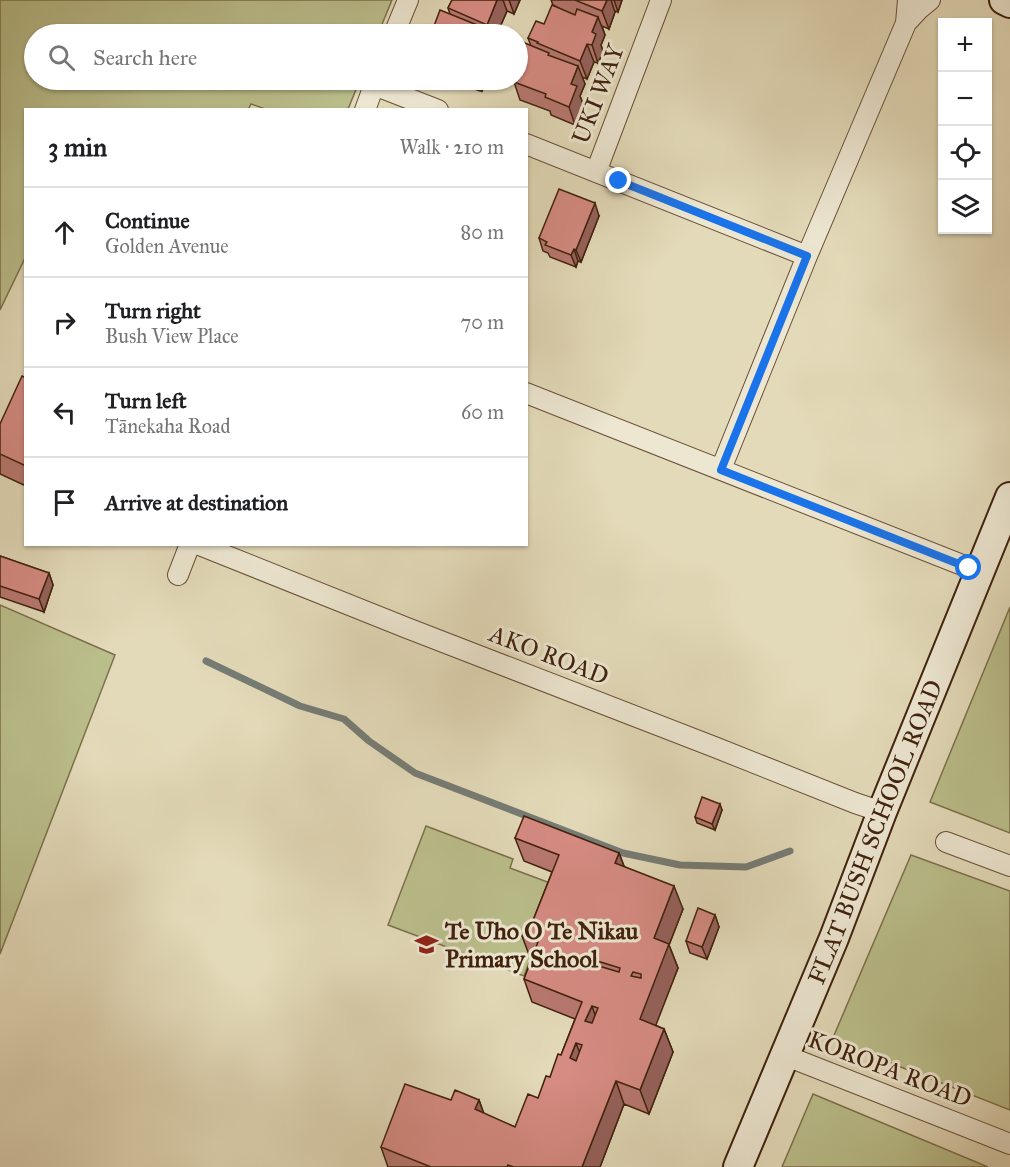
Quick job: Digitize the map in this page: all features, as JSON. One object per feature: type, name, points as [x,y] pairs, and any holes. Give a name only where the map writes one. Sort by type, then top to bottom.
[{"type":"street","points":[[398,24],[408,0]]},
{"type":"street","name":"UKI WAY","points":[[596,172],[661,0]]},
{"type":"street","points":[[906,23],[908,0]]},
{"type":"street","points":[[721,470],[807,256],[906,23],[918,9],[930,0]]},
{"type":"street","points":[[1004,0],[1010,3]]},
{"type":"street","points":[[366,108],[372,90]]},
{"type":"street","points":[[393,90],[434,108]]},
{"type":"street","points":[[528,145],[807,256]]},
{"type":"street","points":[[528,394],[981,572]]},
{"type":"street","name":"FLAT BUSH SCHOOL ROAD","points":[[738,1167],[832,943],[882,812],[1010,497]]},
{"type":"street","points":[[178,575],[189,546]]},
{"type":"street","name":"AKO ROAD","points":[[202,546],[855,804],[882,812]]},
{"type":"street","points":[[946,842],[1010,866]]},
{"type":"street","name":"KOROPA ROAD","points":[[784,1055],[1010,1144]]},
{"type":"green space","points":[[0,0],[392,0],[382,24],[24,24],[24,90],[356,90],[348,108],[262,108],[251,104],[249,108],[24,108],[24,260],[0,310]]},
{"type":"green space","points":[[0,605],[115,655],[0,954]]},
{"type":"green space","points":[[1010,607],[1010,833],[930,802]]},
{"type":"green space","points":[[426,826],[513,859],[510,868],[558,886],[524,976],[388,925]]},
{"type":"green space","points":[[911,855],[1010,891],[1010,1110],[832,1040]]},
{"type":"green space","points":[[813,1094],[988,1167],[782,1167]]},
{"type":"building","points":[[452,0],[497,0],[487,24],[448,8]]},
{"type":"building","points":[[575,0],[607,0],[602,11]]},
{"type":"building","points":[[552,5],[575,15],[577,9],[598,17],[592,32],[596,34],[592,45],[587,44],[580,61],[528,38],[536,21],[544,24]]},
{"type":"building","points":[[440,10],[475,24],[435,24]]},
{"type":"building","points":[[528,44],[549,53],[548,55],[578,66],[571,84],[577,86],[569,107],[545,97],[546,94],[528,87]]},
{"type":"building","points":[[559,189],[595,203],[576,250],[574,249],[571,255],[545,245],[547,242],[539,238]]},
{"type":"building","points":[[22,376],[24,377],[24,465],[0,454],[0,424]]},
{"type":"building","points":[[0,556],[49,573],[39,599],[0,586]]},
{"type":"building","points":[[702,797],[720,804],[712,824],[695,817]]},
{"type":"building","points":[[524,816],[619,853],[615,863],[674,886],[654,938],[669,944],[640,1019],[664,1029],[640,1090],[616,1081],[582,1167],[514,1167],[508,1165],[507,1167],[431,1167],[381,1147],[405,1084],[451,1100],[455,1090],[479,1100],[475,1109],[515,1127],[528,1094],[538,1098],[546,1076],[550,1077],[582,1002],[524,979],[538,942],[522,936],[528,921],[532,923],[559,855],[515,838]],"holes":[[[594,960],[620,968],[619,972],[592,964]],[[633,972],[641,974],[641,978],[631,976]],[[592,1006],[598,1008],[592,1023],[585,1021]],[[576,1043],[582,1045],[576,1061],[570,1058]]]},
{"type":"building","points":[[698,908],[715,915],[702,947],[686,941]]},
{"type":"waterway","points":[[206,661],[300,706],[344,719],[369,741],[415,773],[623,853],[680,865],[746,867],[790,851]]},
{"type":"place","name":"Te Uho O Te Nikau Primary School","points":[[427,945]]},
{"type":"route","points":[[619,181],[807,256],[721,470],[969,568]]}]
